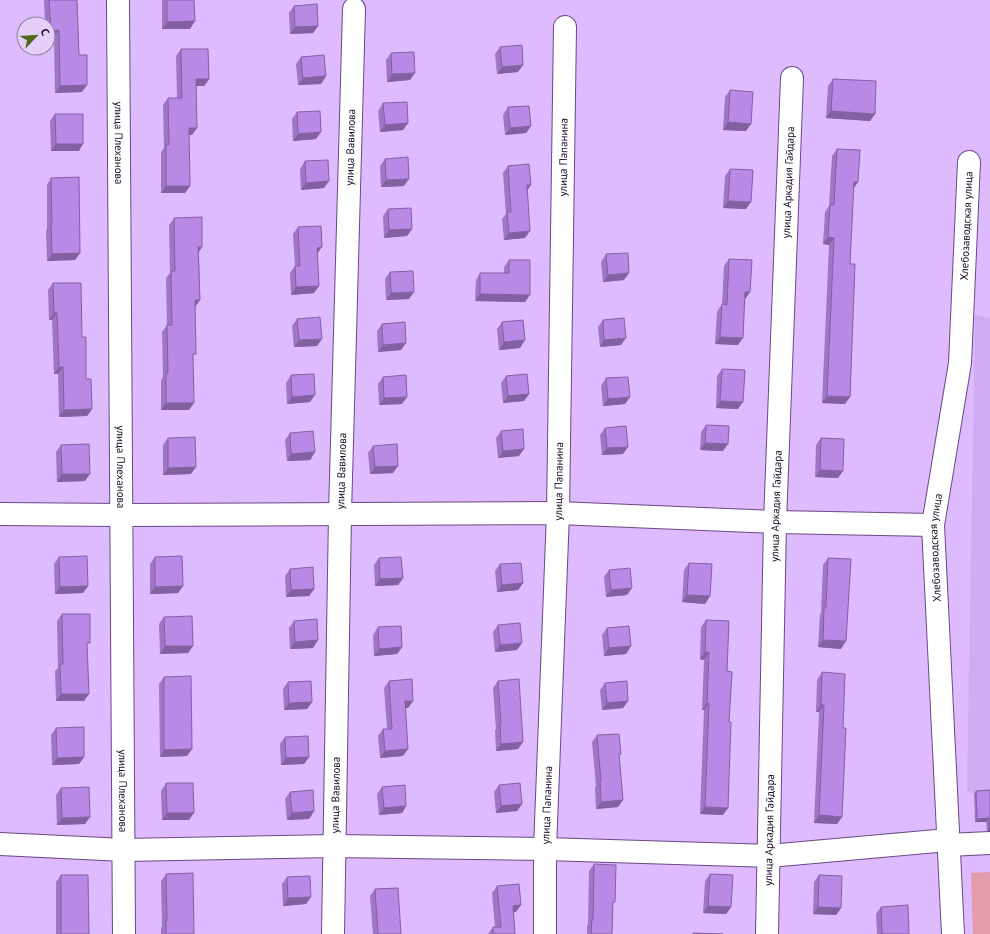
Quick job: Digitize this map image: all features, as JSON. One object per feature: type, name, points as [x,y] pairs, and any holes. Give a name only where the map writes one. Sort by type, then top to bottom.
[{"type":"street","name":"улица Плеханова","points":[[118,0],[124,934]]},
{"type":"street","name":"улица Вавилова","points":[[334,934],[334,846],[340,514],[354,9]]},
{"type":"street","name":"улица Папанина","points":[[545,934],[545,849],[558,513],[565,27]]},
{"type":"street","name":"улица Аркадия Гайдара","points":[[767,934],[775,522],[792,78]]},
{"type":"street","name":"Хлебозаводская улица","points":[[953,934],[933,525],[960,363],[968,162]]},
{"type":"street","points":[[0,514],[121,515],[558,513],[775,522],[933,525]]},
{"type":"street","points":[[0,844],[124,850],[334,846],[545,849],[769,856],[948,842],[990,843]]},
{"type":"shaded area","points":[[975,315],[990,318],[990,793],[974,794],[967,791]]},
{"type":"shaded area","points":[[990,872],[990,934],[973,934],[971,873]]},
{"type":"building","points":[[49,0],[77,0],[79,55],[87,55],[87,85],[60,86],[59,30],[56,30],[56,16],[50,16]]},
{"type":"building","points":[[167,0],[194,0],[195,21],[167,22]]},
{"type":"building","points":[[317,4],[318,26],[295,27],[294,6]]},
{"type":"building","points":[[522,45],[523,65],[502,67],[500,47]]},
{"type":"building","points":[[181,49],[208,49],[209,79],[196,79],[197,128],[189,128],[190,186],[166,186],[166,145],[169,145],[168,98],[182,98]]},
{"type":"building","points":[[414,52],[415,73],[392,74],[391,53]]},
{"type":"building","points":[[324,55],[326,76],[303,78],[301,57]]},
{"type":"building","points":[[833,79],[876,81],[875,114],[831,111]]},
{"type":"building","points":[[730,90],[753,92],[751,124],[728,122]]},
{"type":"building","points":[[407,102],[408,123],[385,125],[383,103]]},
{"type":"building","points":[[529,106],[531,126],[510,128],[508,107]]},
{"type":"building","points":[[320,111],[321,132],[298,134],[297,112]]},
{"type":"building","points":[[55,114],[83,114],[83,144],[56,144]]},
{"type":"building","points":[[837,149],[860,150],[858,182],[854,182],[850,264],[855,264],[850,397],[827,396],[834,238],[828,237],[830,205],[834,205]]},
{"type":"building","points":[[408,157],[409,179],[386,180],[385,159]]},
{"type":"building","points":[[328,160],[329,181],[306,183],[305,161]]},
{"type":"building","points":[[529,164],[531,185],[527,185],[530,231],[509,233],[507,212],[511,212],[508,166]]},
{"type":"building","points":[[730,169],[753,170],[751,202],[728,201]]},
{"type":"building","points":[[79,177],[80,253],[52,254],[51,178]]},
{"type":"building","points":[[411,208],[412,229],[389,230],[388,209]]},
{"type":"building","points":[[202,217],[202,247],[198,247],[200,300],[195,300],[196,354],[193,354],[194,403],[166,403],[166,373],[168,373],[167,325],[172,325],[171,271],[175,271],[174,218]]},
{"type":"building","points":[[321,226],[322,247],[317,248],[319,286],[296,287],[295,266],[300,266],[298,227]]},
{"type":"building","points":[[628,253],[629,273],[608,275],[606,254]]},
{"type":"building","points":[[729,259],[752,260],[750,292],[745,292],[743,338],[720,337],[722,304],[727,305]]},
{"type":"building","points":[[509,260],[530,260],[530,295],[480,294],[480,273],[509,273]]},
{"type":"building","points":[[413,271],[414,292],[391,293],[390,272]]},
{"type":"building","points":[[53,283],[81,283],[82,337],[86,337],[86,379],[91,379],[92,409],[64,410],[63,367],[59,367],[57,313],[54,313]]},
{"type":"building","points":[[320,317],[322,339],[299,340],[297,319]]},
{"type":"building","points":[[624,318],[626,338],[604,340],[603,320]]},
{"type":"building","points":[[523,320],[525,340],[504,342],[502,322]]},
{"type":"building","points":[[405,322],[406,343],[383,345],[382,324]]},
{"type":"building","points":[[722,369],[745,370],[743,402],[720,401]]},
{"type":"building","points":[[314,374],[315,395],[292,397],[291,375]]},
{"type":"building","points":[[527,374],[529,394],[508,396],[506,376]]},
{"type":"building","points":[[406,375],[407,397],[384,398],[383,377]]},
{"type":"building","points":[[628,377],[630,397],[608,399],[606,378]]},
{"type":"building","points":[[706,425],[729,426],[728,444],[705,443]]},
{"type":"building","points":[[626,426],[628,447],[607,448],[605,428]]},
{"type":"building","points":[[523,429],[524,449],[503,451],[501,431]]},
{"type":"building","points":[[313,431],[315,452],[291,454],[290,433]]},
{"type":"building","points":[[195,437],[196,467],[168,468],[168,438]]},
{"type":"building","points":[[821,438],[844,439],[843,471],[820,470]]},
{"type":"building","points":[[89,444],[90,474],[62,474],[61,445]]},
{"type":"building","points":[[397,444],[398,466],[375,467],[373,446]]},
{"type":"building","points":[[87,556],[88,586],[60,587],[59,557]]},
{"type":"building","points":[[182,556],[183,586],[155,587],[155,557]]},
{"type":"building","points":[[401,557],[403,578],[380,579],[379,558]]},
{"type":"building","points":[[828,558],[851,559],[846,641],[823,640]]},
{"type":"building","points":[[521,563],[523,583],[502,585],[500,564]]},
{"type":"building","points":[[689,563],[712,564],[710,596],[687,595]]},
{"type":"building","points":[[313,567],[314,589],[291,590],[290,569]]},
{"type":"building","points":[[630,568],[632,588],[611,590],[609,570]]},
{"type":"building","points":[[62,614],[90,614],[90,643],[87,643],[89,694],[61,694],[60,664],[63,664]]},
{"type":"building","points":[[192,616],[193,646],[165,646],[164,617]]},
{"type":"building","points":[[317,619],[318,640],[295,642],[294,621]]},
{"type":"building","points":[[706,620],[729,621],[727,671],[732,672],[729,722],[731,722],[728,808],[705,807],[709,703],[707,703],[709,652],[705,652]]},
{"type":"building","points":[[520,623],[522,643],[500,645],[498,625]]},
{"type":"building","points":[[401,626],[402,647],[379,649],[378,627]]},
{"type":"building","points":[[629,626],[631,646],[609,648],[607,628]]},
{"type":"building","points":[[822,672],[845,674],[843,728],[846,728],[842,817],[819,815],[824,705],[821,705]]},
{"type":"building","points":[[191,676],[192,749],[164,750],[164,677]]},
{"type":"building","points":[[412,679],[413,701],[405,701],[408,749],[385,751],[383,729],[392,729],[389,681]]},
{"type":"building","points":[[519,679],[523,742],[501,744],[498,681]]},
{"type":"building","points":[[311,681],[312,702],[289,703],[288,682]]},
{"type":"building","points":[[627,681],[628,701],[607,703],[605,683]]},
{"type":"building","points":[[84,727],[84,757],[57,758],[56,728]]},
{"type":"building","points":[[619,734],[621,754],[619,754],[623,800],[601,802],[601,781],[597,735]]},
{"type":"building","points":[[308,736],[309,757],[286,758],[285,737]]},
{"type":"building","points":[[166,783],[193,783],[194,813],[167,813]]},
{"type":"building","points":[[520,783],[522,804],[501,806],[499,785]]},
{"type":"building","points":[[405,785],[406,806],[384,808],[382,787]]},
{"type":"building","points":[[89,787],[90,817],[62,818],[61,788]]},
{"type":"building","points":[[313,790],[314,811],[292,813],[290,792]]},
{"type":"building","points":[[990,790],[989,827],[989,818],[977,819],[976,791]]},
{"type":"building","points":[[594,864],[616,865],[612,934],[591,934],[593,919]]},
{"type":"building","points":[[193,873],[194,934],[166,934],[166,874]]},
{"type":"building","points":[[710,874],[733,875],[731,907],[708,906]]},
{"type":"building","points":[[61,875],[88,875],[89,934],[61,934]]},
{"type":"building","points":[[819,875],[842,876],[841,908],[818,907]]},
{"type":"building","points":[[310,876],[311,897],[288,898],[287,877]]},
{"type":"building","points":[[519,884],[521,905],[513,906],[515,934],[493,934],[493,927],[501,927],[497,886]]},
{"type":"building","points":[[398,888],[401,934],[378,934],[375,889]]},
{"type":"building","points":[[908,905],[909,934],[882,934],[881,907]]},
{"type":"building","points":[[693,933],[723,934],[693,934]]}]
